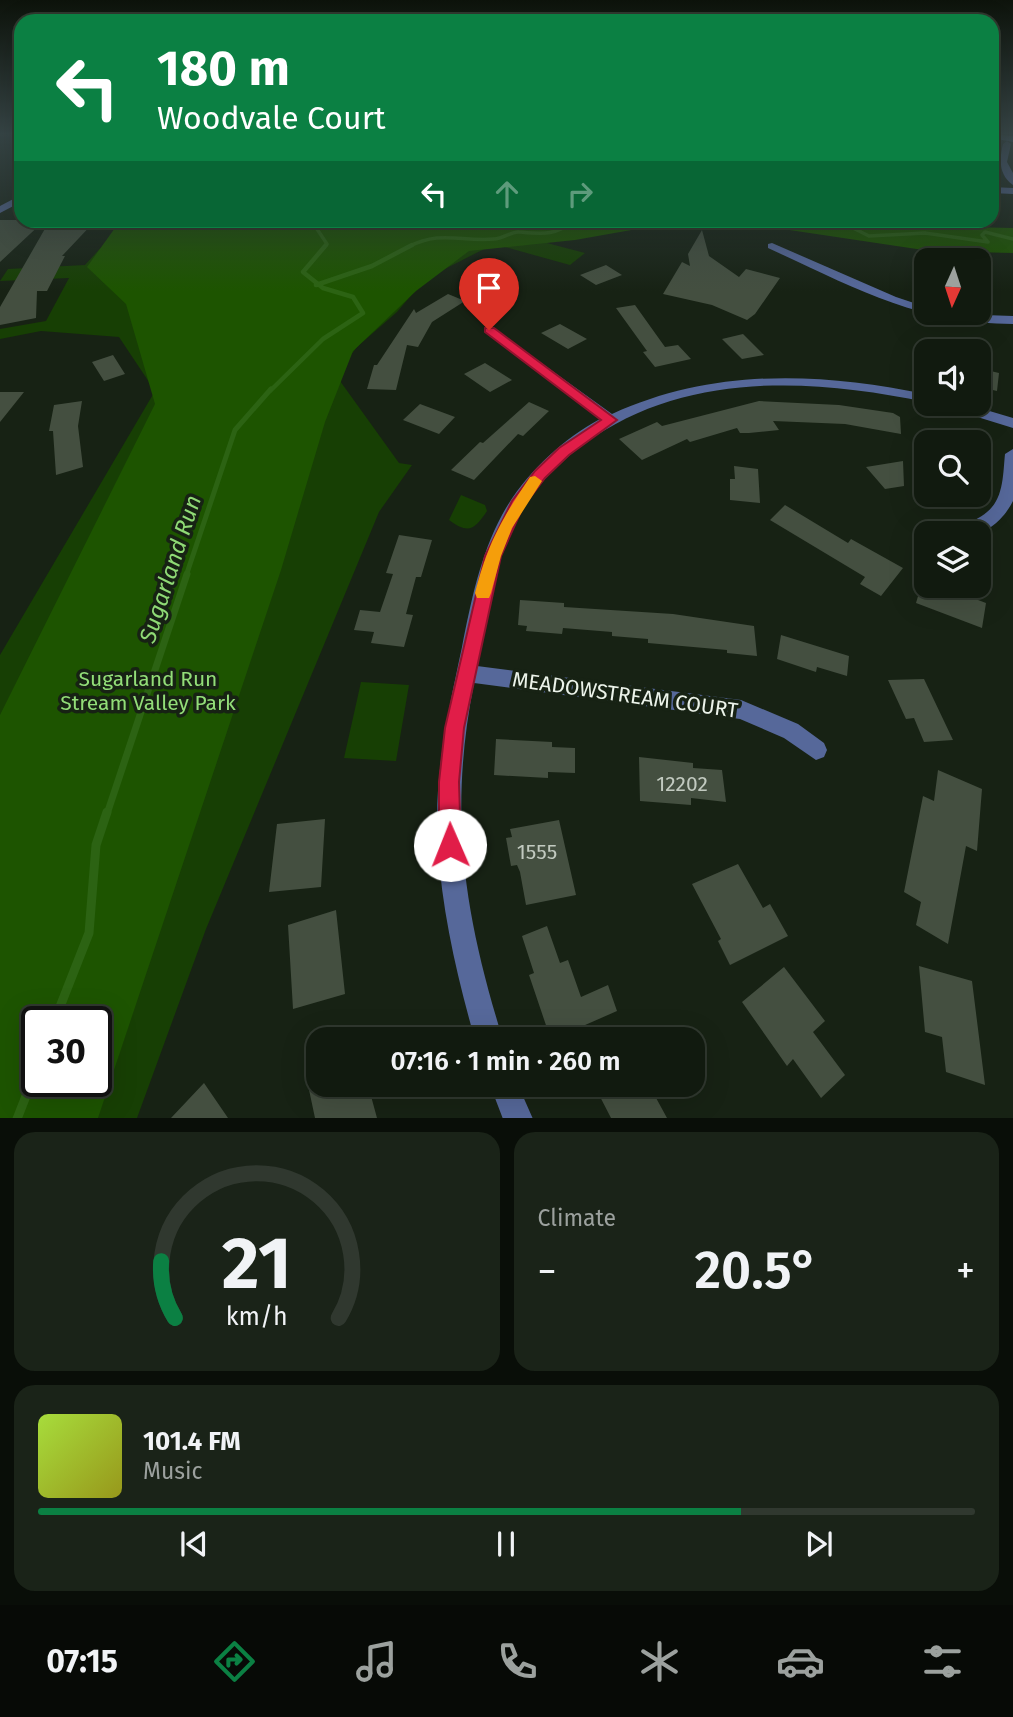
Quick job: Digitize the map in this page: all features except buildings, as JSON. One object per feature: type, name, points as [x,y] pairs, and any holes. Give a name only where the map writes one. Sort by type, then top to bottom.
[{"type":"street","points":[[772,246],[892,300],[914,307]]},
{"type":"street","points":[[991,320],[1013,320]]},
{"type":"street","points":[[489,330],[610,420]]},
{"type":"street","points":[[485,1027],[458,917],[450,845],[449,782],[454,728],[493,556],[511,516],[540,475],[589,432],[610,420],[671,395],[730,383],[771,380],[855,384],[914,396]]},
{"type":"street","points":[[990,416],[1013,423]]},
{"type":"street","points":[[991,521],[1000,514],[1006,502],[1013,454]]},
{"type":"street","name":"MEADOWSTREAM COURT","points":[[466,673],[741,710],[791,732],[816,750]]},
{"type":"street","points":[[509,1097],[518,1118]]},
{"type":"green space","name":"Sugarland Run Stream Valley Park","points":[[115,228],[643,228],[575,240],[469,251],[416,291],[353,351],[325,422],[281,570],[112,1076],[112,1006],[21,1006],[21,1097],[105,1097],[98,1118],[0,1118],[0,715],[155,404],[126,304],[87,267]]},
{"type":"green space","name":"Sugarland Run Stream Valley Park","points":[[119,228],[490,228],[585,253],[570,265],[494,244],[425,279],[397,312],[358,346],[335,374],[399,463],[412,465],[379,512],[206,929],[137,1118],[0,1118],[0,655],[155,391],[119,337],[41,331],[0,339],[0,329],[46,321],[69,278],[0,281],[8,269],[85,265]]},
{"type":"green space","name":"Sugarland Run Stream Valley Park","points":[[776,228],[1013,228],[1013,253],[991,252],[991,248],[914,249]]},
{"type":"green space","points":[[461,495],[485,505],[487,511],[471,528],[456,525],[449,520]]},
{"type":"green space","points":[[361,682],[409,685],[396,761],[344,758]]},
{"type":"waterway","name":"Sugarland Run","points":[[316,228],[326,245]]},
{"type":"waterway","points":[[409,247],[431,239],[482,240],[501,238],[516,232],[549,233],[563,228]]},
{"type":"waterway","points":[[853,228],[869,236],[925,233],[988,242],[982,235],[985,232],[1013,239]]},
{"type":"waterway","name":"Sugarland Run","points":[[318,284],[303,272],[326,245]]},
{"type":"waterway","points":[[318,284],[372,266],[409,247]]},
{"type":"waterway","name":"Sugarland Run","points":[[270,391],[323,339],[363,313],[353,297],[318,284]]},
{"type":"waterway","name":"Sugarland Run","points":[[186,576],[235,430],[271,389]]},
{"type":"waterway","name":"Sugarland Run","points":[[107,814],[187,574]]},
{"type":"waterway","name":"Sugarland Run","points":[[60,1006],[89,933],[96,845],[107,812]]},
{"type":"waterway","name":"Sugarland Run","points":[[17,1118],[26,1097]]},
{"type":"slow traffic","points":[[483,593],[505,526],[535,481]]},
{"type":"route","points":[[450,845],[449,782],[454,728],[493,556],[517,505],[540,475],[589,432],[610,420],[489,330]]}]
